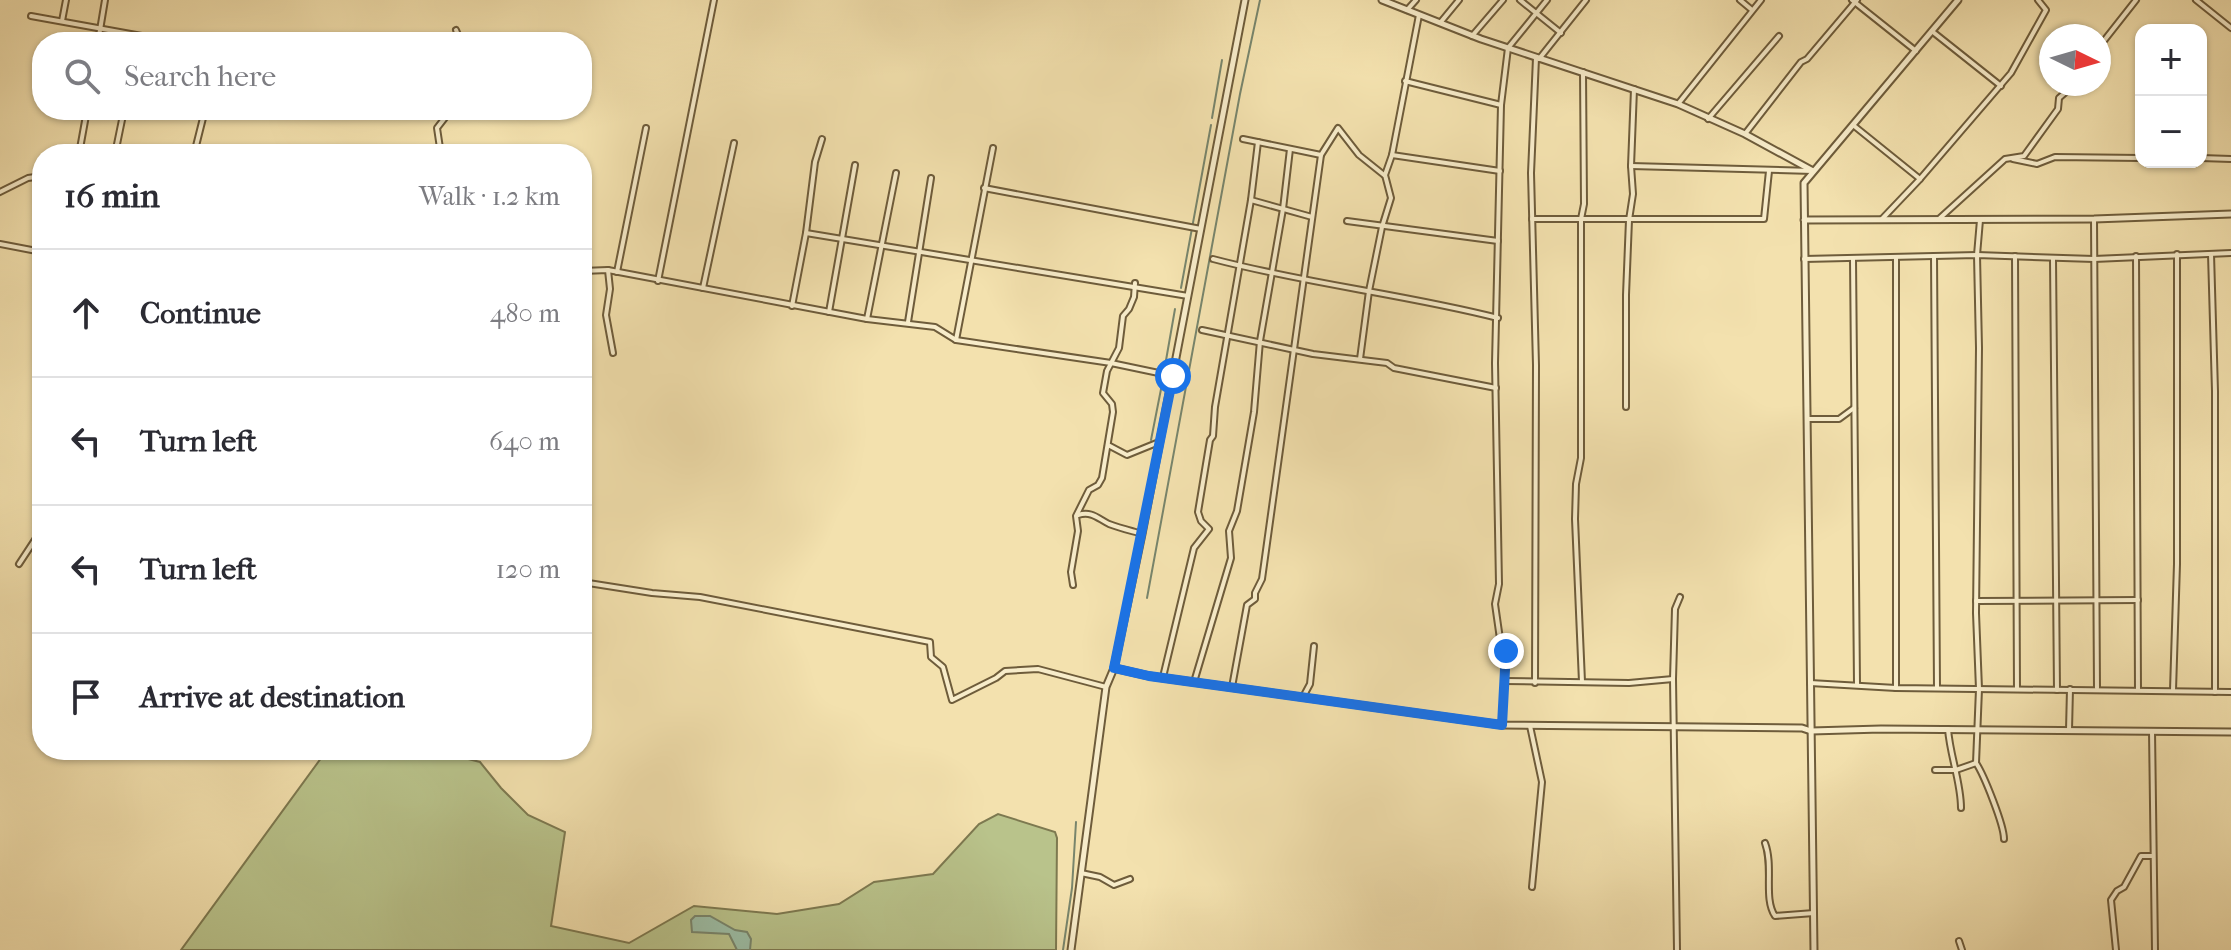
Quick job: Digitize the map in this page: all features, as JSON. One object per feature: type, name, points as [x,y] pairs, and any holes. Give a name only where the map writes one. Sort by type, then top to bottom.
[{"type":"street","points":[[62,21],[66,0]]},
{"type":"street","points":[[100,32],[105,0]]},
{"type":"street","points":[[658,281],[714,0]]},
{"type":"street","points":[[1071,950],[1106,687],[1114,668],[1142,534],[1245,0]]},
{"type":"street","points":[[1382,0],[1472,36],[1678,104],[1745,134],[1813,171]]},
{"type":"street","points":[[1407,10],[1416,0]]},
{"type":"street","points":[[1440,24],[1459,0]]},
{"type":"street","points":[[1472,36],[1503,0]]},
{"type":"street","points":[[1520,0],[1561,33]]},
{"type":"street","points":[[1502,725],[1506,651],[1500,639],[1495,604],[1499,584],[1496,388],[1501,105],[1508,48],[1547,0]]},
{"type":"street","points":[[1535,683],[1536,365],[1532,219],[1538,58],[1586,0]]},
{"type":"street","points":[[1740,0],[1752,10]]},
{"type":"street","points":[[1678,104],[1761,0]]},
{"type":"street","points":[[1814,950],[1804,183],[1958,0]]},
{"type":"street","points":[[1881,221],[2011,73],[2046,10],[2038,0]]},
{"type":"street","points":[[2111,32],[2136,0]]},
{"type":"street","points":[[2196,0],[2231,28]]},
{"type":"street","points":[[1745,134],[1801,62],[1807,59],[1855,1],[1916,52]]},
{"type":"street","points":[[1360,359],[1369,291],[1391,198],[1385,175],[1392,155],[1419,15]]},
{"type":"street","points":[[31,16],[122,32]]},
{"type":"street","points":[[1933,32],[2001,86]]},
{"type":"street","points":[[1708,119],[1779,36]]},
{"type":"street","points":[[1582,682],[1575,519],[1576,484],[1581,458],[1583,72]]},
{"type":"street","points":[[1405,81],[1501,105]]},
{"type":"street","points":[[1626,407],[1626,295],[1633,194],[1634,89]]},
{"type":"street","points":[[1938,220],[2005,159],[2024,156],[2058,109],[2061,96]]},
{"type":"street","points":[[81,144],[85,120]]},
{"type":"street","points":[[117,144],[122,120]]},
{"type":"street","points":[[196,144],[202,120]]},
{"type":"street","points":[[439,144],[437,128],[443,120]]},
{"type":"street","points":[[1853,125],[1920,179]]},
{"type":"street","points":[[617,272],[646,128]]},
{"type":"street","points":[[1232,687],[1247,605],[1255,599],[1262,579],[1321,155],[1338,128],[1359,155],[1385,175]]},
{"type":"street","points":[[792,306],[815,162],[822,139]]},
{"type":"street","points":[[1243,139],[1321,155]]},
{"type":"street","points":[[1163,677],[1194,548],[1209,529],[1198,512],[1213,436],[1226,334],[1251,200],[1258,142]]},
{"type":"street","points":[[703,288],[734,143]]},
{"type":"street","points":[[956,340],[993,148]]},
{"type":"street","points":[[1194,682],[1231,558],[1229,531],[1237,511],[1252,426],[1260,341],[1290,149]]},
{"type":"street","points":[[1392,155],[1500,171]]},
{"type":"street","points":[[2005,159],[2037,164],[2055,157],[2135,158]]},
{"type":"street","points":[[2207,158],[2231,159]]},
{"type":"street","points":[[829,312],[855,165]]},
{"type":"street","points":[[1631,166],[1813,171]]},
{"type":"street","points":[[1532,219],[1764,219],[1769,171]]},
{"type":"street","points":[[867,319],[896,173]]},
{"type":"street","points":[[0,192],[32,177]]},
{"type":"street","points":[[908,322],[931,178]]},
{"type":"street","points":[[984,188],[1201,229]]},
{"type":"street","points":[[1251,200],[1312,217]]},
{"type":"street","points":[[1804,220],[2094,219],[2231,214]]},
{"type":"street","points":[[2094,219],[2097,688]]},
{"type":"street","points":[[1980,220],[1977,255],[1976,601],[1979,689],[1976,763],[2004,828],[2004,839]]},
{"type":"street","points":[[1347,221],[1498,241]]},
{"type":"street","points":[[806,233],[1188,296]]},
{"type":"street","points":[[0,244],[32,250]]},
{"type":"street","points":[[1804,259],[1977,255],[2094,259],[2231,253]]},
{"type":"street","points":[[2173,690],[2177,564],[2177,254]]},
{"type":"street","points":[[2211,254],[2215,391],[2215,692]]},
{"type":"street","points":[[1934,256],[1937,688]]},
{"type":"street","points":[[2015,256],[2017,689]]},
{"type":"street","points":[[2136,256],[2138,689]]},
{"type":"street","points":[[1853,258],[1857,684]]},
{"type":"street","points":[[1896,258],[1896,688]]},
{"type":"street","points":[[1213,259],[1302,280],[1498,318]]},
{"type":"street","points":[[2053,259],[2057,690]]},
{"type":"street","points":[[608,270],[610,289],[606,315],[613,353]]},
{"type":"street","points":[[592,271],[608,270],[867,319],[908,322],[935,327],[956,340],[1111,363],[1173,376]]},
{"type":"street","points":[[1073,585],[1071,572],[1078,531],[1076,516],[1089,490],[1098,485],[1102,478],[1112,404],[1103,393],[1111,363],[1119,348],[1123,316],[1129,309],[1135,286]]},
{"type":"street","points":[[1202,330],[1496,388]]},
{"type":"street","points":[[1808,419],[1839,419],[1855,408]]},
{"type":"street","points":[[1108,445],[1127,455],[1159,442]]},
{"type":"street","points":[[1076,516],[1082,513],[1097,515],[1107,523],[1142,534]]},
{"type":"street","points":[[19,564],[32,544]]},
{"type":"street","points":[[592,584],[700,597],[930,642],[931,657],[943,667],[952,700],[1005,671],[1038,669],[1106,687]]},
{"type":"street","points":[[1677,950],[1673,679],[1675,609],[1680,597]]},
{"type":"street","points":[[1976,601],[2138,600]]},
{"type":"street","points":[[1303,697],[1310,684],[1314,646]]},
{"type":"street","points":[[1114,668],[1502,725],[1675,725],[1802,728],[1811,731],[2231,732]]},
{"type":"street","points":[[1505,681],[1629,683],[1673,679]]},
{"type":"street","points":[[1810,683],[1896,688],[2231,692]]},
{"type":"street","points":[[2069,730],[2070,689]]},
{"type":"street","points":[[1530,726],[1542,782],[1532,887]]},
{"type":"street","points":[[1948,729],[1961,808]]},
{"type":"street","points":[[2152,731],[2155,950]]},
{"type":"street","points":[[1935,770],[1956,770],[1976,763]]},
{"type":"street","points":[[1765,843],[1771,859],[1769,908],[1775,916],[1814,913]]},
{"type":"street","points":[[2116,950],[2111,900],[2124,887],[2141,856],[2153,856]]},
{"type":"street","points":[[1081,873],[1100,877],[1114,885],[1130,879]]},
{"type":"street","points":[[1959,941],[1962,950]]},
{"type":"shaded area","points":[[320,760],[480,762],[528,815],[565,832],[551,926],[629,943],[694,906],[777,914],[839,904],[874,882],[933,874],[979,824],[998,814],[1055,832],[1057,838],[1056,950],[181,950]]},
{"type":"shaded area","points":[[695,916],[710,916],[735,930],[747,932],[751,939],[750,950],[737,950],[729,934],[692,932],[691,920]]},
{"type":"waterway","points":[[1147,598],[1260,0]]},
{"type":"waterway","points":[[1212,118],[1222,60]]},
{"type":"waterway","points":[[1181,288],[1211,125]]},
{"type":"waterway","points":[[1165,366],[1175,309]]},
{"type":"waterway","points":[[1151,440],[1163,379]]},
{"type":"waterway","points":[[1063,950],[1072,888],[1076,822]]},
{"type":"route","points":[[1173,376],[1114,668],[1149,676],[1502,725],[1506,651]]}]
